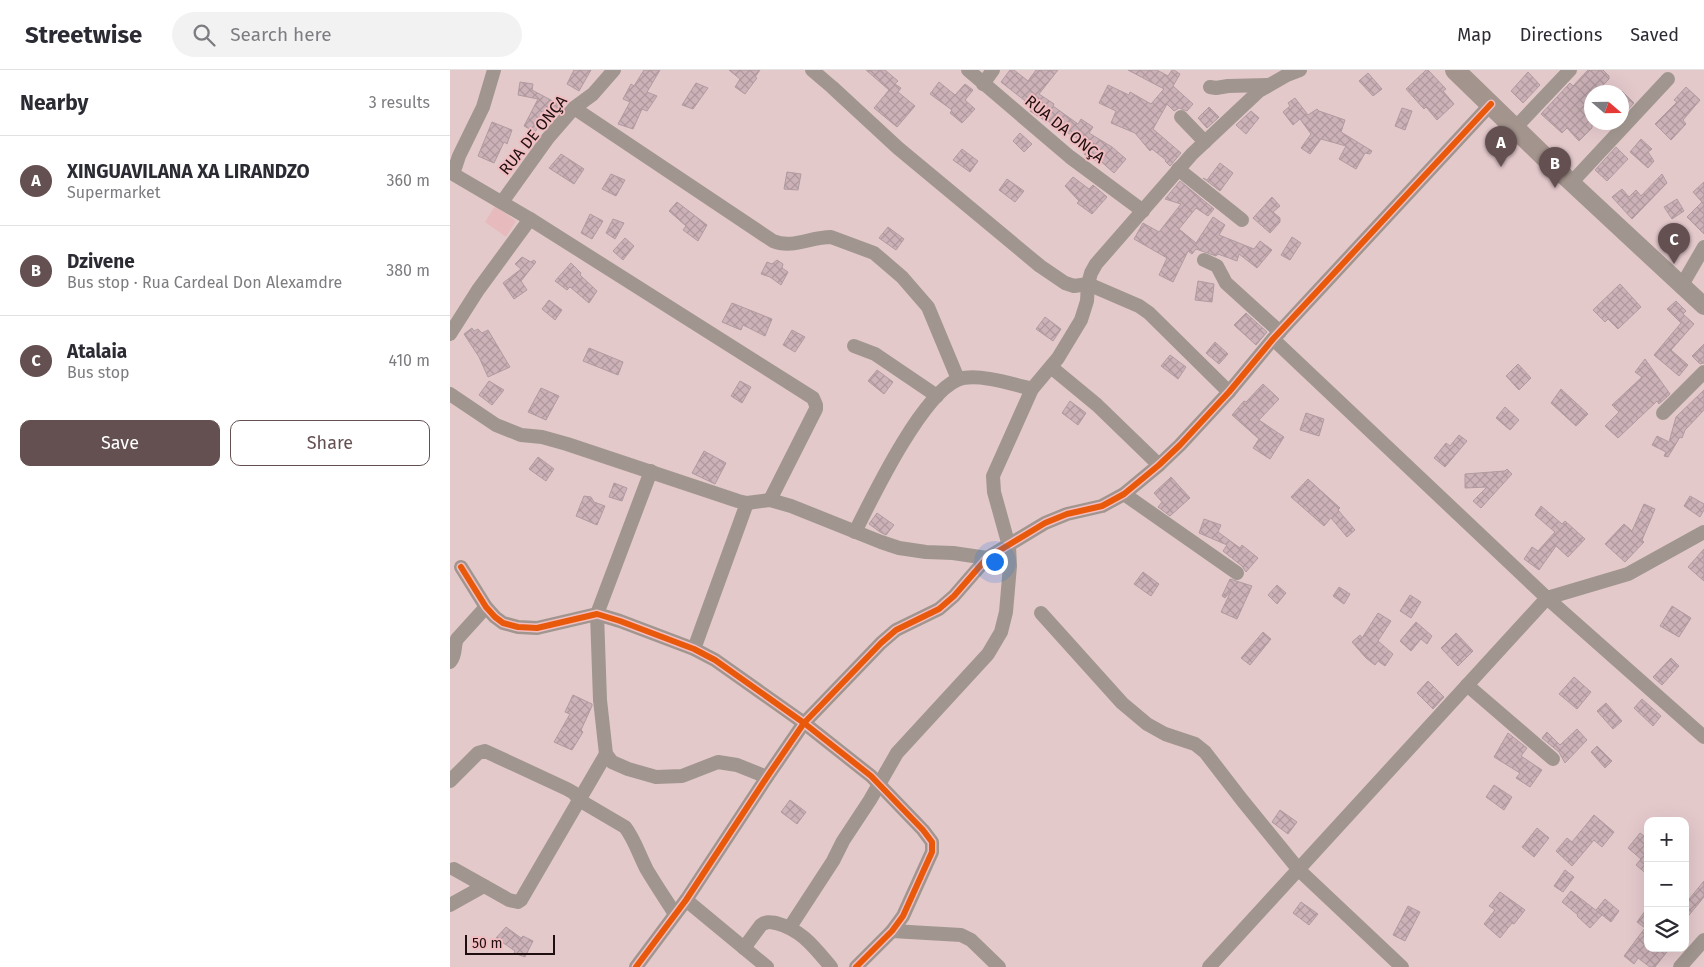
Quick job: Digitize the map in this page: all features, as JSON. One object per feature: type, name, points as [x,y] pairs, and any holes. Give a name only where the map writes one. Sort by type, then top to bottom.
[{"type":"main road","points":[[1455,70],[1567,178]]},
{"type":"street","points":[[494,70],[483,107],[451,177],[530,218],[813,398],[816,409],[770,500]]},
{"type":"street","name":"RUA DE ONÇA","points":[[502,202],[548,138],[574,108],[593,94],[614,70]]},
{"type":"street","points":[[812,70],[832,86],[898,148],[1040,266],[1065,284],[1074,286],[1088,284],[1132,303],[1149,313],[1229,392]]},
{"type":"street","name":"RUA DA ONÇA","points":[[968,70],[1070,157],[1143,211]]},
{"type":"street","points":[[983,84],[993,70]]},
{"type":"street","points":[[790,927],[833,861],[900,749],[988,654],[1001,632],[1006,612],[1010,566],[1008,546],[994,492],[993,476],[1032,389],[1051,367],[1081,320],[1088,301],[1088,284],[1096,264],[1178,169],[1205,142],[1259,91],[1300,70]]},
{"type":"street","points":[[1515,128],[1570,70]]},
{"type":"street","points":[[1668,79],[1567,178],[1704,306]]},
{"type":"street","points":[[1210,87],[1268,85]]},
{"type":"street","points":[[636,967],[686,900],[804,723],[881,643],[896,630],[939,609],[954,596],[987,558],[1045,523],[1066,514],[1102,506],[1124,494],[1159,465],[1229,392],[1276,335],[1491,104]]},
{"type":"street","points":[[574,108],[773,241],[788,245],[831,237],[874,253],[902,277],[928,307],[958,379]]},
{"type":"street","points":[[1181,117],[1205,142]]},
{"type":"street","points":[[1178,169],[1242,220]]},
{"type":"street","points":[[450,334],[478,290],[530,218]]},
{"type":"street","points":[[1682,285],[1704,247]]},
{"type":"street","points":[[1204,260],[1217,266],[1226,283],[1276,335],[1547,598],[1704,737]]},
{"type":"street","points":[[854,346],[875,354],[937,396]]},
{"type":"street","points":[[1051,367],[1097,405],[1159,465]]},
{"type":"street","points":[[1663,413],[1704,372]]},
{"type":"street","points":[[855,532],[888,467],[920,417],[937,396],[958,379],[981,377],[1032,389]]},
{"type":"street","points":[[450,394],[496,425],[521,435],[542,437],[568,444],[747,503],[770,500],[791,506],[899,548],[987,558]]},
{"type":"street","points":[[651,471],[597,614],[600,700],[606,754],[612,762],[656,777],[682,776],[718,762],[737,765],[767,776]]},
{"type":"street","points":[[1124,494],[1237,573]]},
{"type":"street","points":[[694,649],[747,503]]},
{"type":"street","points":[[1208,967],[1547,598],[1628,574],[1704,532]]},
{"type":"street","points":[[461,567],[486,607],[503,623],[518,627],[537,628],[597,614],[620,620],[694,649],[715,660],[804,723],[872,776],[923,830],[932,842],[932,852],[903,916],[892,931],[856,967]]},
{"type":"street","points":[[450,662],[455,656],[455,644],[458,639],[486,607]]},
{"type":"street","points":[[1041,613],[1122,703],[1148,724],[1165,734],[1195,744],[1205,752],[1299,870],[1402,967]]},
{"type":"street","points":[[1467,685],[1553,759]]},
{"type":"street","points":[[450,780],[478,753],[485,751],[557,783],[574,793],[579,800],[625,827],[675,914]]},
{"type":"street","points":[[454,869],[509,900],[518,902],[521,900],[606,754]]},
{"type":"street","points":[[450,906],[484,886]]},
{"type":"street","points":[[686,900],[767,967]]},
{"type":"street","points":[[744,948],[765,922],[790,927],[802,935],[830,967]]},
{"type":"street","points":[[892,931],[961,935],[971,940],[999,967]]},
{"type":"street","points":[[1680,967],[1704,940]]},
{"type":"shaded area","points":[[495,206],[516,221],[506,237],[485,222]]},
{"type":"building","points":[[574,70],[591,70],[579,91],[567,84]]},
{"type":"building","points":[[644,70],[660,70],[647,92],[657,96],[647,111],[642,109],[633,129],[618,124],[630,102],[623,99],[631,84],[634,86]]},
{"type":"building","points":[[729,70],[760,70],[755,77],[757,78],[745,94],[735,87],[740,79]]},
{"type":"building","points":[[866,70],[885,70],[898,81],[895,84],[901,88],[898,92],[915,106],[897,127],[874,108],[889,90]]},
{"type":"building","points":[[1010,70],[1014,70],[1028,81],[1036,70],[1058,70],[1039,94],[1078,124],[1081,119],[1093,127],[1089,133],[1112,147],[1126,159],[1114,173],[1097,158],[1095,161],[1084,154],[1089,146],[1030,111],[1033,107],[1001,82]]},
{"type":"building","points":[[1128,70],[1157,70],[1168,76],[1174,70],[1180,74],[1173,86],[1193,104],[1187,111],[1179,108],[1174,111],[1167,104],[1153,129],[1181,153],[1170,166],[1166,160],[1152,149],[1150,151],[1135,133],[1111,123],[1116,111],[1099,103],[1108,85],[1129,95],[1130,92],[1151,104],[1164,89]]},
{"type":"building","points":[[1426,70],[1446,89],[1443,91],[1454,104],[1437,120],[1406,89]]},
{"type":"building","points":[[1588,70],[1603,70],[1609,76],[1609,79],[1603,85],[1584,85],[1584,130],[1590,130],[1579,141],[1567,128],[1562,133],[1541,114],[1570,83],[1573,86]]},
{"type":"building","points":[[1528,72],[1540,85],[1523,103],[1511,91]]},
{"type":"building","points":[[1368,73],[1382,89],[1373,96],[1359,81]]},
{"type":"building","points":[[520,82],[533,84],[532,90],[562,106],[552,120],[545,116],[535,132],[524,126],[538,99],[518,95]]},
{"type":"building","points":[[939,82],[955,95],[965,84],[973,90],[965,100],[975,109],[962,123],[950,113],[952,110],[930,94]]},
{"type":"building","points":[[696,83],[708,88],[693,109],[682,105]]},
{"type":"building","points":[[1686,87],[1700,100],[1683,120],[1686,124],[1671,140],[1655,124],[1677,102],[1674,100]]},
{"type":"building","points":[[1295,98],[1308,115],[1317,109],[1345,120],[1341,132],[1372,151],[1370,154],[1365,153],[1356,169],[1339,159],[1346,146],[1321,139],[1310,154],[1301,148],[1311,134],[1300,119],[1293,125],[1283,112],[1290,106],[1288,103]]},
{"type":"building","points":[[1629,98],[1634,103],[1629,108]]},
{"type":"building","points":[[1209,107],[1219,117],[1207,128],[1198,118]]},
{"type":"building","points":[[1402,108],[1412,111],[1405,130],[1395,126]]},
{"type":"building","points":[[1251,111],[1259,118],[1246,134],[1236,125]]},
{"type":"building","points":[[492,122],[512,130],[507,144],[504,142],[494,163],[478,156]]},
{"type":"building","points":[[1020,133],[1032,144],[1024,152],[1013,141]]},
{"type":"building","points":[[1641,139],[1652,149],[1648,152],[1654,161],[1648,168],[1630,152]]},
{"type":"building","points":[[1616,147],[1628,159],[1607,181],[1595,170]]},
{"type":"building","points":[[962,149],[978,161],[970,172],[953,160]]},
{"type":"building","points":[[561,154],[584,169],[574,184],[549,168]]},
{"type":"building","points":[[1220,163],[1233,173],[1220,191],[1203,178],[1207,180]]},
{"type":"building","points":[[787,172],[801,174],[798,190],[784,189]]},
{"type":"building","points":[[611,174],[625,180],[616,196],[602,189]]},
{"type":"building","points":[[1662,174],[1667,183],[1632,219],[1612,197],[1622,189],[1629,197],[1636,190],[1641,196]]},
{"type":"building","points":[[1073,177],[1089,189],[1093,185],[1107,197],[1092,214],[1077,203],[1079,201],[1065,186]]},
{"type":"building","points":[[1007,179],[1024,191],[1015,202],[999,190]]},
{"type":"building","points":[[1180,181],[1214,209],[1208,216],[1196,208],[1179,229],[1196,243],[1213,217],[1225,225],[1219,235],[1254,249],[1260,241],[1272,250],[1257,268],[1239,254],[1237,261],[1196,249],[1192,254],[1188,251],[1173,282],[1159,275],[1167,258],[1134,239],[1143,223],[1159,232],[1181,204],[1165,199]]},
{"type":"building","points":[[1704,182],[1704,234],[1687,217],[1702,202],[1693,192]]},
{"type":"building","points":[[1272,197],[1280,206],[1273,212],[1280,218],[1280,222],[1270,233],[1253,218]]},
{"type":"building","points":[[1677,199],[1684,211],[1672,219],[1664,207]]},
{"type":"building","points":[[677,202],[707,225],[698,241],[683,230],[686,226],[669,211]]},
{"type":"building","points":[[590,214],[603,221],[592,239],[581,233]]},
{"type":"building","points":[[613,219],[624,223],[615,239],[606,233]]},
{"type":"building","points":[[888,227],[904,239],[896,250],[879,238]]},
{"type":"building","points":[[1292,237],[1301,243],[1290,260],[1281,255]]},
{"type":"building","points":[[625,238],[634,246],[623,260],[613,251]]},
{"type":"building","points":[[522,257],[531,262],[534,260],[536,262],[521,281],[527,290],[514,299],[503,283],[521,269],[515,264]]},
{"type":"building","points":[[777,260],[783,264],[782,268],[788,272],[781,285],[770,277],[761,274],[767,262],[772,264]]},
{"type":"building","points":[[571,263],[581,273],[580,275],[597,291],[589,303],[570,287],[567,290],[555,281]]},
{"type":"building","points":[[1198,281],[1214,284],[1212,302],[1195,300]]},
{"type":"building","points":[[1620,284],[1641,307],[1618,329],[1608,319],[1605,322],[1593,310]]},
{"type":"building","points":[[549,300],[562,310],[555,320],[542,309]]},
{"type":"building","points":[[1676,301],[1686,311],[1683,314],[1694,324],[1671,350],[1688,365],[1679,376],[1654,355],[1681,323],[1667,309]]},
{"type":"building","points":[[732,303],[772,319],[765,336],[743,325],[741,330],[722,322]]},
{"type":"building","points":[[1246,313],[1267,332],[1256,345],[1234,325]]},
{"type":"building","points":[[1045,317],[1061,329],[1053,341],[1036,329]]},
{"type":"building","points":[[472,328],[474,331],[478,329],[482,333],[488,330],[510,367],[488,377],[479,357],[464,334]]},
{"type":"building","points":[[792,330],[805,337],[795,352],[783,345]]},
{"type":"building","points":[[1215,342],[1228,354],[1219,364],[1206,353]]},
{"type":"building","points":[[1704,344],[1704,363],[1700,364],[1692,356]]},
{"type":"building","points":[[589,348],[623,362],[618,375],[583,361]]},
{"type":"building","points":[[1170,355],[1186,367],[1178,379],[1161,366]]},
{"type":"building","points":[[1645,359],[1670,394],[1659,404],[1657,401],[1618,438],[1605,426],[1619,412],[1612,405],[1642,377],[1635,372]]},
{"type":"building","points":[[1518,364],[1531,378],[1519,390],[1506,376]]},
{"type":"building","points":[[877,370],[893,382],[884,394],[868,381]]},
{"type":"building","points":[[489,381],[504,390],[492,405],[479,395]]},
{"type":"building","points":[[740,381],[751,387],[742,403],[731,396]]},
{"type":"building","points":[[1263,384],[1279,399],[1259,420],[1284,437],[1270,459],[1253,448],[1259,439],[1232,415]]},
{"type":"building","points":[[541,388],[559,396],[546,420],[528,412]]},
{"type":"building","points":[[1561,389],[1588,414],[1576,426],[1551,403]]},
{"type":"building","points":[[1704,390],[1704,410],[1685,430],[1682,438],[1680,437],[1668,457],[1664,456],[1666,452],[1652,445],[1657,436],[1669,442],[1676,417]]},
{"type":"building","points":[[1070,401],[1086,413],[1078,425],[1062,413]]},
{"type":"building","points":[[1505,407],[1519,420],[1510,430],[1496,418]]},
{"type":"building","points":[[1306,413],[1324,419],[1319,436],[1300,430]]},
{"type":"building","points":[[1459,435],[1467,441],[1445,467],[1434,458],[1446,443],[1450,446]]},
{"type":"building","points":[[704,451],[726,463],[715,484],[692,473]]},
{"type":"building","points":[[538,457],[554,469],[546,481],[529,469]]},
{"type":"building","points":[[1507,469],[1512,474],[1481,508],[1473,501],[1487,487],[1465,488],[1465,474],[1505,471]]},
{"type":"building","points":[[1171,477],[1190,498],[1170,516],[1158,507],[1162,502],[1154,493]]},
{"type":"building","points":[[1308,479],[1340,508],[1338,510],[1355,530],[1347,537],[1331,518],[1324,526],[1291,497]]},
{"type":"building","points":[[614,483],[627,488],[622,501],[609,497]]},
{"type":"building","points":[[584,496],[591,497],[594,502],[605,506],[597,525],[576,516]]},
{"type":"building","points":[[1690,496],[1704,504],[1704,510],[1700,517],[1684,506]]},
{"type":"building","points":[[1644,504],[1655,509],[1642,540],[1644,542],[1625,562],[1605,544],[1624,524],[1632,531]]},
{"type":"building","points":[[1541,506],[1562,524],[1565,521],[1585,539],[1568,557],[1556,546],[1539,570],[1524,559],[1532,547],[1538,551],[1555,532],[1535,515]]},
{"type":"building","points":[[877,513],[894,525],[886,535],[869,524]]},
{"type":"building","points":[[1204,519],[1221,525],[1218,532],[1240,548],[1242,545],[1258,558],[1246,572],[1242,566],[1223,551],[1227,545],[1199,533]]},
{"type":"building","points":[[1704,549],[1704,581],[1688,567]]},
{"type":"building","points":[[1143,572],[1159,584],[1151,596],[1134,584]]},
{"type":"building","points":[[1230,579],[1252,586],[1237,619],[1221,612],[1231,591],[1225,598],[1222,596]]},
{"type":"building","points":[[1277,585],[1286,593],[1277,604],[1268,595]]},
{"type":"building","points":[[1339,587],[1350,594],[1344,604],[1333,596]]},
{"type":"building","points":[[1410,595],[1421,602],[1411,618],[1400,611]]},
{"type":"building","points":[[1672,606],[1691,618],[1679,637],[1660,626]]},
{"type":"building","points":[[1378,613],[1391,621],[1378,641],[1393,654],[1385,666],[1378,661],[1375,665],[1352,642],[1360,635],[1362,638]]},
{"type":"building","points":[[1416,622],[1432,636],[1427,644],[1421,639],[1411,651],[1400,641]]},
{"type":"building","points":[[1263,632],[1271,639],[1250,665],[1241,658]]},
{"type":"building","points":[[1456,633],[1473,651],[1458,666],[1441,648]]},
{"type":"building","points":[[1671,658],[1679,666],[1662,685],[1653,677]]},
{"type":"building","points":[[1574,677],[1591,692],[1577,709],[1559,694]]},
{"type":"building","points":[[1428,681],[1444,697],[1433,709],[1417,693]]},
{"type":"building","points":[[573,695],[592,704],[592,706],[581,730],[583,732],[572,750],[554,742],[570,714],[565,712]]},
{"type":"building","points":[[1642,699],[1661,716],[1653,726],[1634,708]]},
{"type":"building","points":[[1606,703],[1622,721],[1613,729],[1597,711]]},
{"type":"building","points":[[1577,729],[1587,740],[1565,763],[1559,752],[1542,738],[1547,732],[1560,745]]},
{"type":"building","points":[[1508,733],[1527,748],[1521,756],[1542,770],[1530,787],[1516,778],[1520,773],[1494,757]]},
{"type":"building","points":[[1597,746],[1612,761],[1605,768],[1591,752]]},
{"type":"building","points":[[1494,785],[1512,797],[1504,810],[1486,797]]},
{"type":"building","points":[[790,800],[806,812],[797,824],[781,812]]},
{"type":"building","points":[[1280,810],[1297,822],[1288,834],[1272,822]]},
{"type":"building","points":[[1594,815],[1614,832],[1602,847],[1594,840],[1572,866],[1556,851],[1567,838],[1572,842]]},
{"type":"building","points":[[1537,828],[1549,838],[1534,857],[1522,847]]},
{"type":"building","points":[[1640,833],[1644,836],[1644,872],[1636,865],[1641,859],[1628,848]]},
{"type":"building","points":[[1565,870],[1574,877],[1563,892],[1554,886]]},
{"type":"building","points":[[1704,881],[1704,897],[1689,915],[1689,899]]},
{"type":"building","points":[[1571,891],[1602,915],[1590,928],[1562,902]]},
{"type":"building","points":[[1500,892],[1525,910],[1500,938],[1484,924],[1495,910],[1489,906]]},
{"type":"building","points":[[1605,899],[1619,911],[1611,922],[1596,910]]},
{"type":"building","points":[[1301,902],[1318,914],[1309,925],[1293,913]]},
{"type":"building","points":[[1408,906],[1420,912],[1405,941],[1393,935]]},
{"type":"building","points":[[1644,912],[1644,927],[1637,922]]},
{"type":"building","points":[[506,927],[521,938],[523,936],[533,941],[525,957],[514,953],[515,951],[496,938]]},
{"type":"building","points":[[1644,929],[1644,952],[1667,952],[1655,967],[1650,967],[1638,958],[1634,964],[1624,956]]},
{"type":"cycle path","points":[[636,967],[686,900],[804,723],[881,643],[896,630],[939,609],[954,596],[987,558],[1045,523],[1067,514],[1102,506],[1124,494],[1159,465],[1229,392],[1273,339],[1491,104]]},
{"type":"cycle path","points":[[461,567],[486,607],[503,623],[518,627],[537,628],[597,614],[694,649],[715,660],[804,723],[871,776],[923,830],[932,842],[932,852],[903,916],[892,931],[856,967]]},
{"type":"place","name":"XINGUAVILANA XA LIRANDZO","points":[[1501,167]]},
{"type":"place","name":"Dzivene","points":[[1555,188]]},
{"type":"place","name":"Atalaia","points":[[1674,264]]}]
